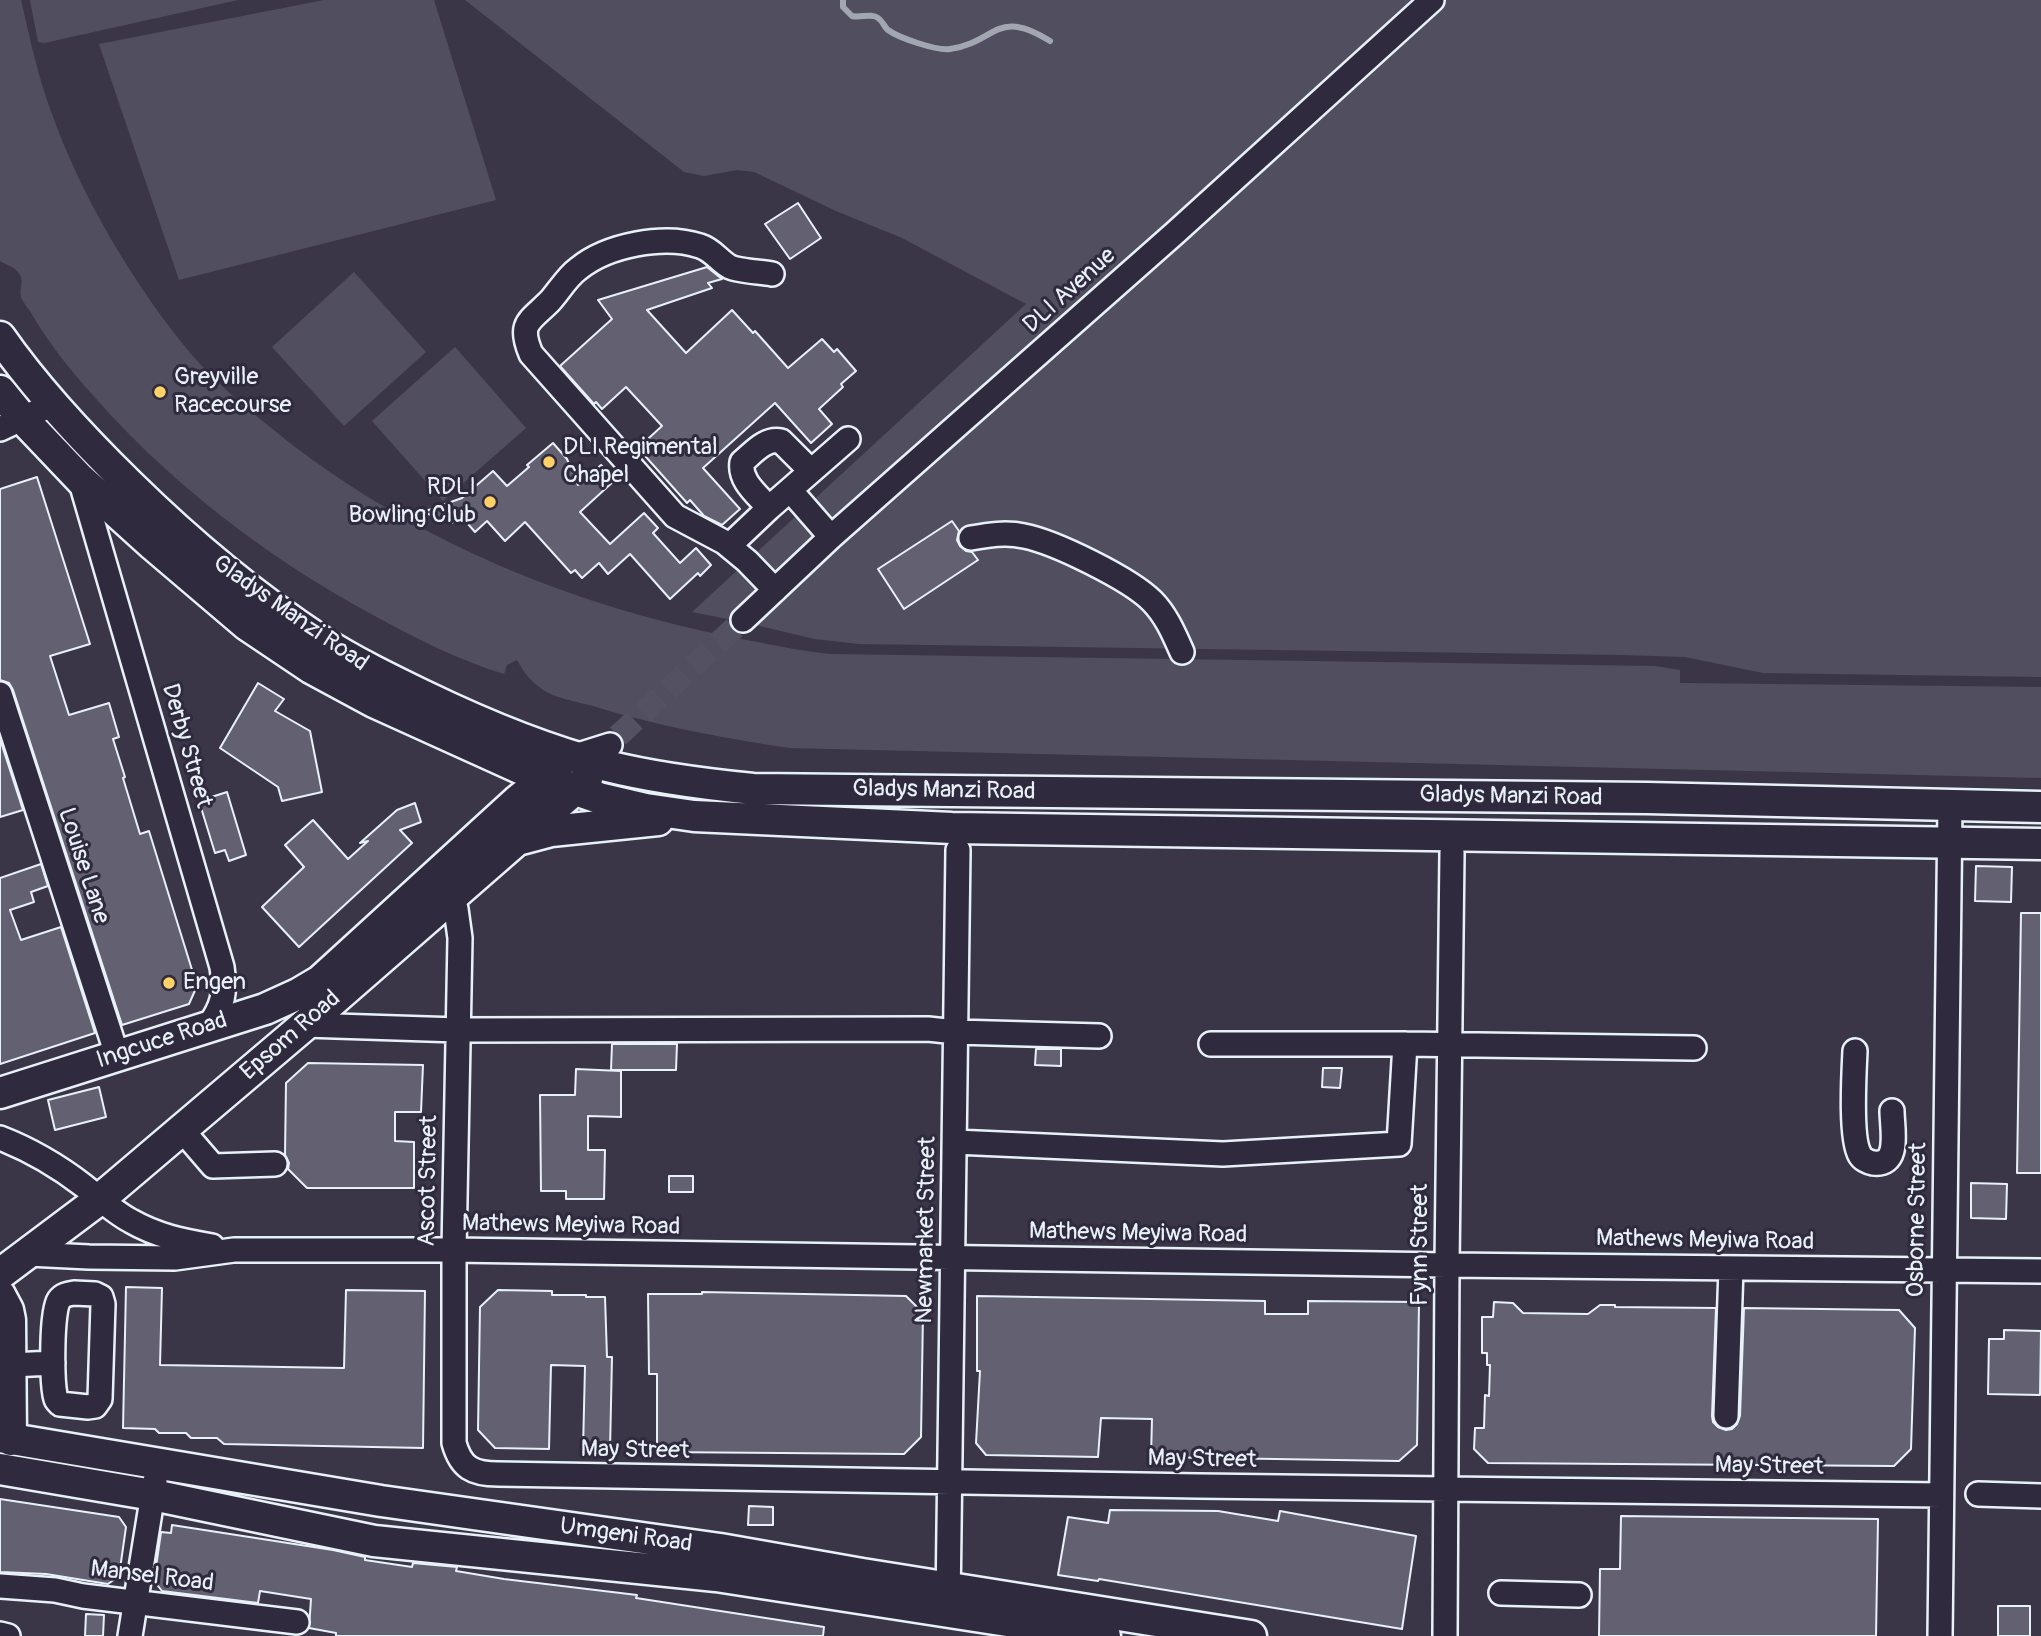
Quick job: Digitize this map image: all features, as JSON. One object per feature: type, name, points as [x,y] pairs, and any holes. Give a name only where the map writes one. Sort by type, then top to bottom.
[{"type":"main road","name":"Gladys Manzi Road","points":[[0,337],[52,404],[164,518],[216,565],[323,642],[380,675],[453,710],[531,741],[575,755],[610,749],[696,784],[753,789],[1647,798],[2041,807]]},
{"type":"main road","name":"Gladys Manzi Road","points":[[0,391],[11,423],[80,479],[247,625],[311,668],[374,702],[544,779],[599,798],[646,809],[694,816],[955,839],[1453,844],[2041,844]]},
{"type":"main road","name":"Epsom Road","points":[[0,1274],[100,1199],[305,1025],[575,789],[610,749]]},
{"type":"main road","name":"Epsom Road","points":[[320,981],[544,779],[575,755]]},
{"type":"main road","points":[[951,792],[955,839]]},
{"type":"main road","points":[[1453,844],[1455,796]]},
{"type":"main road","points":[[515,841],[572,828],[694,816]]},
{"type":"main road","name":"Ingcuce Road","points":[[0,1093],[273,1006],[320,981]]},
{"type":"main road","points":[[0,1295],[10,1320],[5,1438]]},
{"type":"main road","name":"Umgeni Road","points":[[5,1438],[802,1577],[948,1599],[1251,1636]]},
{"type":"main road","name":"Umgeni Road","points":[[0,1469],[153,1495],[374,1541],[718,1562]]},
{"type":"main road","points":[[374,1541],[381,1502]]},
{"type":"main road","name":"Umgeni Road","points":[[948,1599],[1105,1636]]},
{"type":"street","name":"DLI Avenue","points":[[743,620],[831,537],[1175,233],[1432,0]]},
{"type":"street","points":[[772,275],[733,268],[703,247],[681,241],[609,250],[577,270],[527,324],[524,334],[531,354],[675,516],[729,546],[775,590]]},
{"type":"street","points":[[11,423],[52,404]]},
{"type":"street","points":[[729,546],[848,439]]},
{"type":"street","points":[[769,508],[745,480],[741,472],[742,462],[767,441],[774,440],[781,441],[811,471]]},
{"type":"street","name":"Derby Street","points":[[80,479],[225,982],[223,1001],[208,1027]]},
{"type":"street","points":[[790,490],[831,537]]},
{"type":"street","points":[[971,538],[1003,534],[1034,539],[1072,554],[1130,584],[1152,601],[1169,625],[1182,652]]},
{"type":"street","name":"Louise Lane","points":[[0,694],[117,1055]]},
{"type":"street","name":"Osborne Street","points":[[1940,1636],[1950,805]]},
{"type":"street","name":"Newmarket Street","points":[[948,1599],[954,1257],[955,839]]},
{"type":"street","name":"Fynn Street","points":[[1445,1636],[1453,844]]},
{"type":"street","name":"Ascot Street","points":[[451,896],[456,909],[460,938],[454,1250],[454,1443],[458,1457],[464,1465]]},
{"type":"street","points":[[305,1025],[458,1030],[929,1029],[1099,1036]]},
{"type":"street","points":[[1211,1044],[1694,1048]]},
{"type":"street","points":[[955,1142],[1223,1154],[1398,1144],[1405,1044]]},
{"type":"street","points":[[1855,1051],[1856,1143],[1860,1156],[1868,1162],[1884,1162],[1890,1157],[1893,1148],[1892,1111]]},
{"type":"street","points":[[181,1130],[212,1166],[275,1164]]},
{"type":"street","name":"Mathews Meyiwa Road","points":[[0,1138],[59,1167],[125,1218],[150,1231],[173,1240],[234,1250]]},
{"type":"street","name":"Mathews Meyiwa Road","points":[[28,1254],[175,1258],[234,1250],[454,1250],[2041,1271]]},
{"type":"street","points":[[1726,1416],[1731,1268]]},
{"type":"street","points":[[74,1293],[95,1294],[100,1297],[103,1304],[100,1399],[95,1406],[60,1404],[55,1398],[53,1363],[55,1310],[59,1300],[74,1293]]},
{"type":"street","points":[[10,1365],[53,1363]]},
{"type":"street","points":[[130,1636],[158,1464]]},
{"type":"street","name":"May Street","points":[[464,1465],[488,1474],[1941,1495]]},
{"type":"street","points":[[1978,1494],[2041,1496]]},
{"type":"street","name":"Mansel Road","points":[[0,1586],[55,1590],[297,1622]]},
{"type":"street","points":[[1501,1593],[1579,1595]]},
{"type":"street","points":[[0,1634],[8,1636]]},
{"type":"shaded area","name":"Greyville Racecourse","points":[[0,0],[21,0],[47,100],[64,145],[94,209],[151,301],[201,365],[270,427],[379,504],[437,536],[559,589],[622,610],[687,627],[780,647],[829,654],[1655,666],[1680,670],[1680,683],[2041,687],[2041,778],[789,748],[666,725],[553,695],[534,683],[517,660],[507,665],[504,674],[453,655],[373,615],[293,567],[218,513],[147,452],[68,367],[22,299],[20,275],[0,261]]},
{"type":"shaded area","points":[[30,0],[238,0],[44,43],[38,42]]},
{"type":"shaded area","points":[[324,0],[434,0],[496,200],[179,280],[99,44]]},
{"type":"shaded area","points":[[465,0],[2041,0],[2041,677],[1763,673],[1685,657],[1623,655],[859,644],[814,639],[692,612],[1026,304],[902,238],[836,211],[754,172],[737,170],[704,176],[684,172]]},
{"type":"shaded area","points":[[354,272],[426,352],[344,426],[272,347]]},
{"type":"shaded area","points":[[455,347],[526,428],[443,501],[372,421]]},
{"type":"building","points":[[798,203],[821,238],[790,259],[765,224]]},
{"type":"building","points":[[707,267],[722,279],[708,283],[712,288],[647,310],[686,353],[732,310],[788,368],[822,339],[834,352],[837,349],[856,371],[819,409],[832,424],[811,443],[775,403],[703,468],[740,509],[722,525],[704,516],[690,500],[687,503],[638,448],[662,426],[626,387],[602,409],[596,402],[594,404],[560,366],[612,319],[598,300]]},
{"type":"building","points":[[553,443],[567,459],[578,485],[601,465],[615,480],[580,512],[610,544],[644,513],[658,528],[653,533],[680,563],[696,548],[711,565],[700,576],[698,573],[670,599],[630,554],[608,574],[599,563],[582,578],[575,570],[571,573],[525,522],[505,541],[487,521],[475,532],[461,516],[452,523],[423,512],[462,498],[493,471],[507,486]]},
{"type":"building","points":[[37,477],[90,644],[50,656],[69,715],[109,703],[119,737],[113,739],[140,834],[149,831],[197,986],[189,1004],[122,1025],[13,690],[9,683],[0,680],[0,489]]},
{"type":"building","points":[[952,521],[959,531],[957,540],[960,546],[972,552],[978,560],[904,609],[878,569]]},
{"type":"building","points":[[258,683],[284,699],[275,711],[310,731],[322,792],[282,801],[278,787],[220,748]]},
{"type":"building","points":[[0,739],[23,810],[0,817]]},
{"type":"building","points":[[227,792],[246,855],[229,861],[225,850],[215,853],[199,801]]},
{"type":"building","points":[[415,803],[421,822],[400,830],[412,843],[299,947],[262,907],[304,867],[285,845],[313,820],[348,859],[368,841],[360,843],[397,810]]},
{"type":"building","points":[[41,864],[48,886],[31,892],[34,902],[10,910],[21,940],[61,927],[95,1033],[0,1064],[0,878]]},
{"type":"building","points":[[1976,866],[2012,867],[2011,902],[1975,901]]},
{"type":"building","points":[[2021,913],[2041,913],[2041,1173],[2017,1173]]},
{"type":"building","points":[[612,1044],[677,1044],[676,1070],[611,1070]]},
{"type":"building","points":[[1036,1049],[1061,1049],[1061,1066],[1035,1065]]},
{"type":"building","points":[[308,1063],[423,1065],[421,1112],[395,1112],[395,1141],[414,1142],[414,1188],[307,1188],[288,1169],[289,1163],[285,1155],[286,1083]]},
{"type":"building","points":[[1323,1068],[1342,1068],[1340,1088],[1322,1087]]},
{"type":"building","points":[[576,1069],[621,1071],[621,1117],[588,1116],[588,1150],[605,1150],[604,1199],[566,1199],[566,1191],[541,1191],[540,1095],[575,1095]]},
{"type":"building","points":[[99,1087],[106,1117],[55,1130],[48,1100]]},
{"type":"building","points":[[669,1176],[693,1176],[693,1192],[669,1192]]},
{"type":"building","points":[[1971,1183],[2007,1184],[2006,1219],[1971,1218]]},
{"type":"building","points":[[126,1287],[162,1288],[160,1365],[344,1368],[346,1290],[425,1291],[423,1448],[224,1444],[217,1438],[191,1438],[186,1433],[159,1433],[155,1429],[123,1428]]},
{"type":"building","points":[[498,1290],[552,1291],[552,1295],[605,1297],[607,1357],[612,1357],[610,1450],[583,1450],[585,1366],[551,1365],[549,1449],[495,1448],[478,1430],[480,1307]]},
{"type":"building","points":[[702,1292],[906,1296],[923,1313],[921,1437],[904,1454],[657,1452],[657,1374],[649,1374],[648,1294]]},
{"type":"building","points":[[977,1296],[1265,1301],[1265,1314],[1308,1314],[1308,1301],[1419,1302],[1417,1445],[1399,1461],[1151,1457],[1152,1419],[1101,1418],[1098,1457],[986,1455],[976,1443],[980,1371],[977,1371]]},
{"type":"building","points":[[1494,1302],[1513,1303],[1523,1313],[1588,1314],[1600,1305],[1716,1308],[1712,1416],[1718,1427],[1726,1430],[1737,1424],[1740,1416],[1744,1308],[1899,1310],[1915,1328],[1911,1449],[1894,1466],[1488,1463],[1474,1449],[1475,1428],[1484,1428],[1485,1395],[1489,1396],[1490,1365],[1487,1365],[1487,1353],[1482,1353],[1482,1317],[1493,1317]]},
{"type":"building","points":[[2004,1330],[2041,1331],[2040,1395],[1988,1394],[1989,1339],[2004,1339]]},
{"type":"building","points":[[0,1499],[119,1517],[126,1527],[119,1576],[108,1584],[46,1574],[0,1572]]},
{"type":"building","points":[[749,1506],[773,1507],[773,1525],[748,1525]]},
{"type":"building","points":[[1110,1510],[1218,1511],[1278,1521],[1280,1511],[1416,1536],[1402,1629],[1099,1579],[1058,1575],[1068,1517],[1108,1523]]},
{"type":"building","points":[[1621,1516],[1878,1519],[1876,1636],[1599,1636],[1600,1569],[1620,1569]]},
{"type":"building","points":[[172,1525],[333,1550],[365,1557],[365,1560],[412,1567],[413,1563],[457,1567],[456,1571],[504,1579],[637,1595],[636,1598],[824,1627],[823,1636],[336,1636],[336,1633],[309,1628],[311,1599],[260,1591],[258,1603],[162,1591],[154,1581],[161,1532],[171,1533]]},
{"type":"building","points":[[1998,1606],[2030,1606],[2030,1636],[1998,1636]]},
{"type":"building","points":[[86,1614],[104,1615],[103,1636],[85,1636]]},
{"type":"waterway","points":[[843,0],[843,7],[852,16],[875,17],[893,33],[936,48],[950,49],[966,45],[1007,27],[1032,31],[1050,41]]},
{"type":"tunnel","points":[[618,736],[743,620]]},
{"type":"place","name":"Greyville Racecourse","points":[[160,392]]},
{"type":"place","name":"DLI Regimental Chapel","points":[[549,462]]},
{"type":"place","name":"RDLI Bowling Club","points":[[490,502]]},
{"type":"place","name":"Engen","points":[[169,983]]}]
